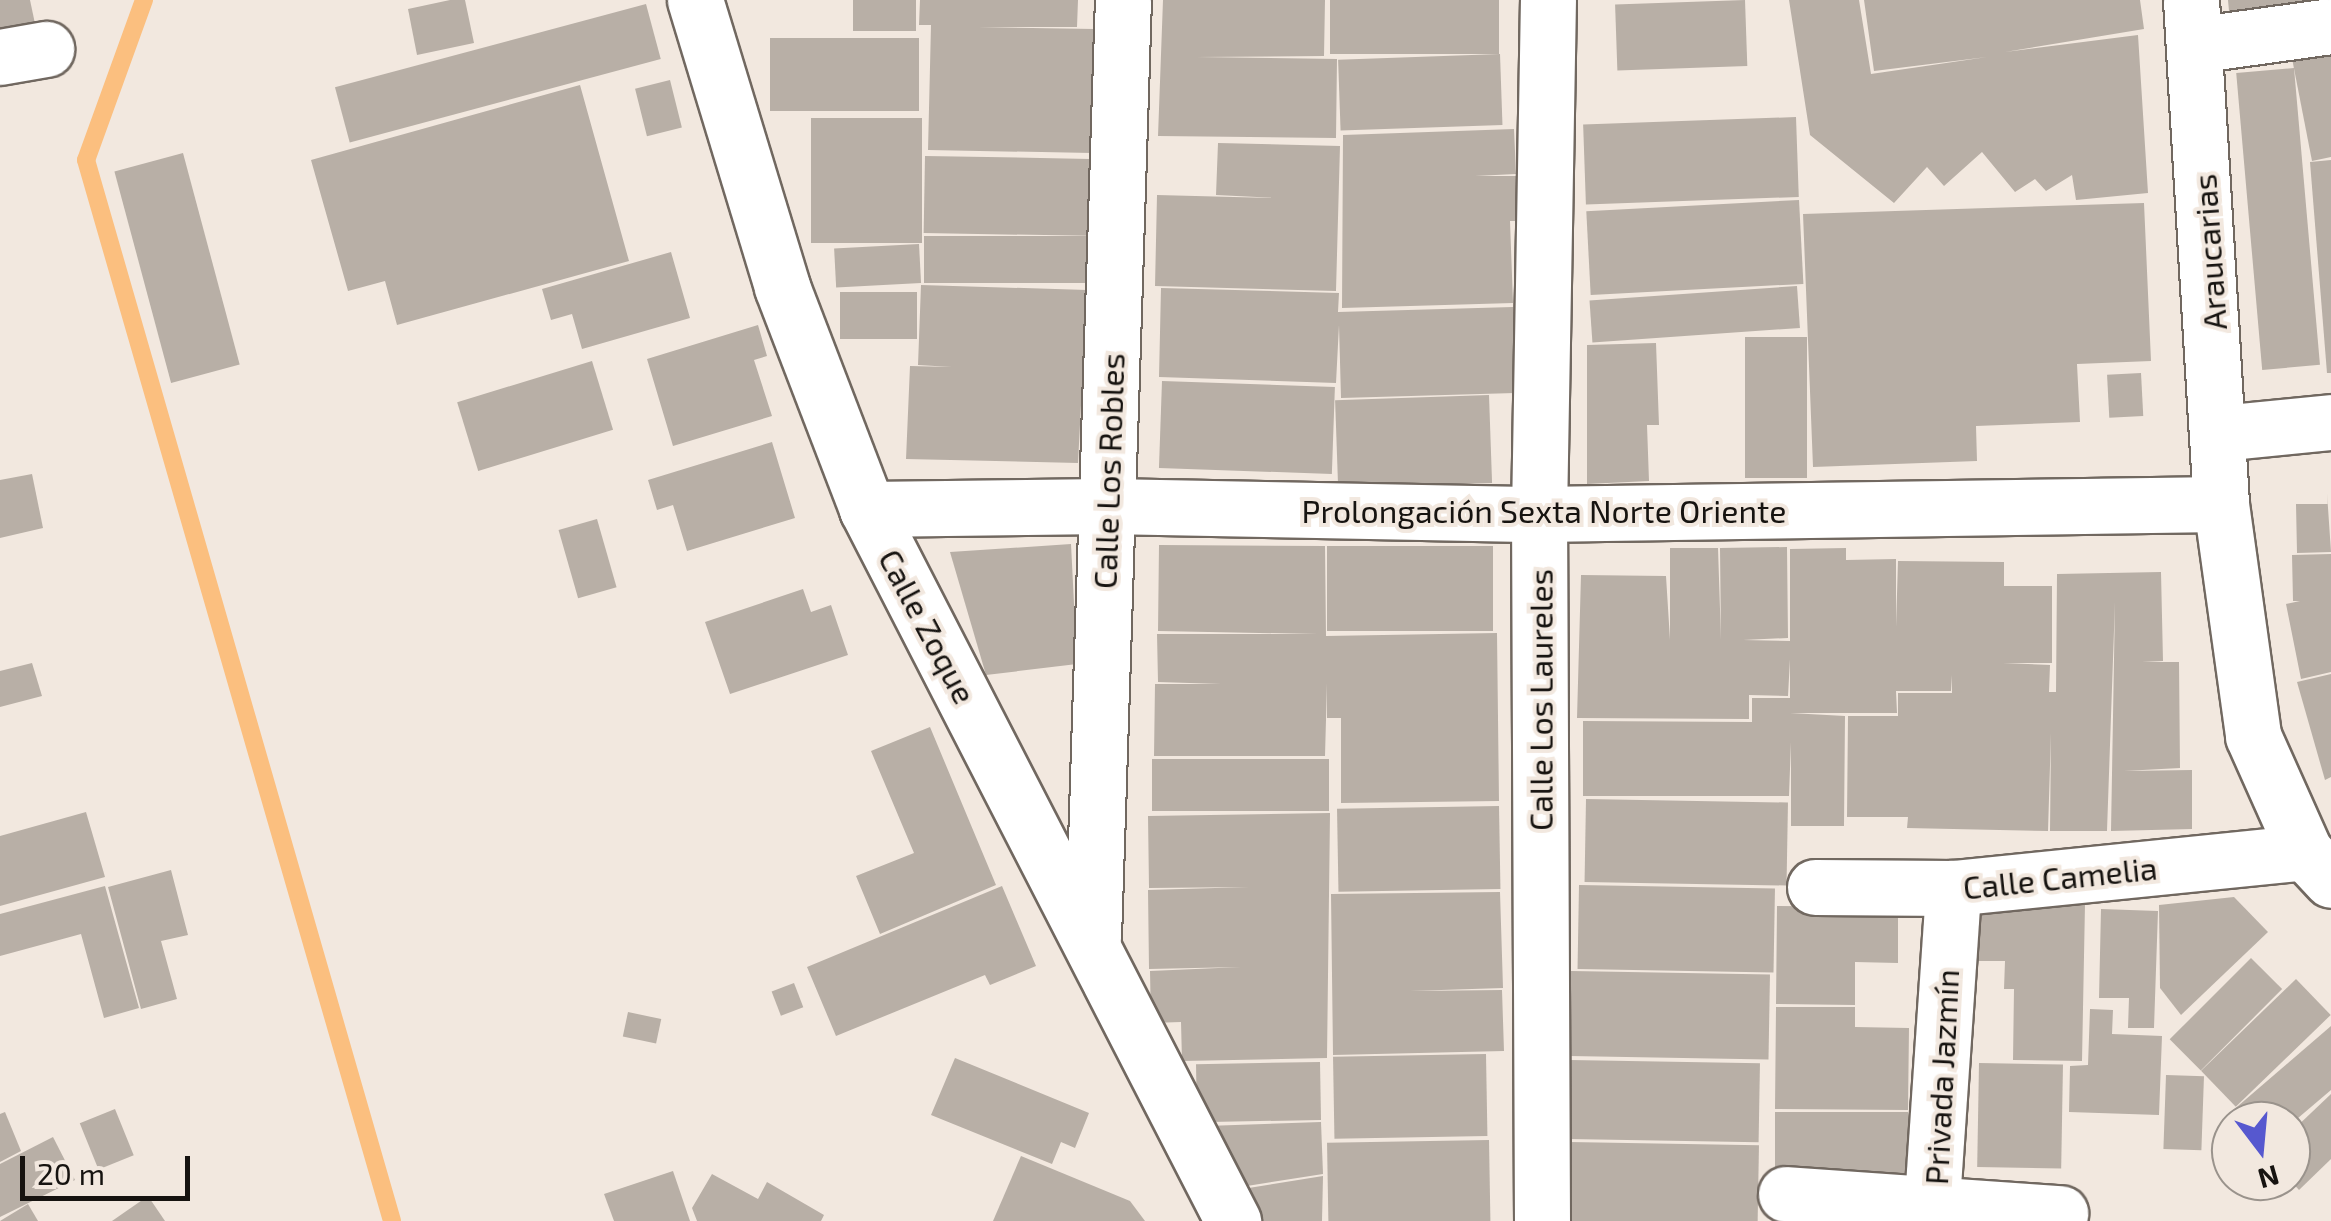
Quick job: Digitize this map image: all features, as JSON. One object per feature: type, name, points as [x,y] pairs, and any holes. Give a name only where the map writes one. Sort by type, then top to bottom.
[{"type":"street","name":"Calle Zoque","points":[[695,0],[782,287],[867,509],[1093,942],[1233,1221]]},
{"type":"street","name":"Calle Los Robles","points":[[1093,942],[1123,0]]},
{"type":"street","name":"Calle Los Laureles","points":[[1542,1221],[1539,514],[1548,0]]},
{"type":"street","points":[[2192,22],[2331,26]]},
{"type":"street","name":"Araucarias","points":[[2192,22],[2222,433],[2221,504],[2253,736],[2318,866]]},
{"type":"street","points":[[2222,433],[2331,422]]},
{"type":"street","name":"Prolongación Sexta Norte Oriente","points":[[867,509],[1107,506],[1539,514],[2221,504]]},
{"type":"street","name":"Calle Camelia","points":[[1814,887],[1952,888],[2318,866]]},
{"type":"street","name":"Privada Jazmín","points":[[1952,888],[1932,1200],[2060,1213]]},
{"type":"street","points":[[1786,1194],[1932,1200]]},
{"type":"building","points":[[0,0],[30,0],[38,38],[0,46]]},
{"type":"building","points":[[465,0],[474,43],[417,55],[408,9]]},
{"type":"building","points":[[853,0],[916,0],[916,31],[853,31]]},
{"type":"building","points":[[920,0],[1078,0],[1077,27],[978,27],[1094,29],[1092,153],[928,150],[931,25],[919,25]]},
{"type":"building","points":[[1163,0],[1325,0],[1324,56],[1196,57],[1337,59],[1336,138],[1158,136]]},
{"type":"building","points":[[1330,0],[1499,0],[1499,54],[1330,54]]},
{"type":"building","points":[[1745,0],[1747,66],[1617,70],[1615,5]]},
{"type":"building","points":[[1789,0],[1859,0],[1871,74],[1987,57],[1874,71],[1864,0],[2140,0],[2144,29],[2005,52],[2138,35],[2148,193],[2076,200],[2072,175],[2046,191],[2035,179],[2015,192],[1982,152],[1944,186],[1927,167],[1894,203],[1810,135]]},
{"type":"building","points":[[2228,0],[2331,0],[2230,22]]},
{"type":"building","points":[[646,4],[661,59],[350,142],[335,87]]},
{"type":"building","points":[[770,38],[919,38],[919,111],[770,111]]},
{"type":"building","points":[[2331,40],[2331,157],[2312,161],[2290,48]]},
{"type":"building","points":[[1500,54],[1502,125],[1341,131],[1338,60]]},
{"type":"building","points":[[2294,68],[2320,365],[2262,370],[2236,73]]},
{"type":"building","points":[[670,80],[682,128],[647,136],[635,89]]},
{"type":"building","points":[[580,85],[629,261],[397,325],[385,281],[348,291],[311,160]]},
{"type":"building","points":[[1796,117],[1799,197],[1586,204],[1583,124]]},
{"type":"building","points":[[811,118],[922,118],[922,243],[811,243]]},
{"type":"building","points":[[1514,129],[1516,174],[1475,176],[1517,176],[1518,221],[1510,221],[1513,303],[1342,308],[1343,135]]},
{"type":"building","points":[[1218,143],[1340,146],[1336,291],[1155,286],[1157,195],[1276,198],[1216,195]]},
{"type":"building","points":[[183,153],[240,365],[171,383],[114,171]]},
{"type":"building","points":[[925,156],[1090,159],[1089,236],[924,233]]},
{"type":"building","points":[[2331,160],[2331,373],[2327,373],[2310,162]]},
{"type":"building","points":[[1799,200],[1803,284],[1591,295],[1586,211]]},
{"type":"building","points":[[2144,203],[2151,361],[2077,364],[2080,422],[1976,426],[1977,461],[1813,467],[1803,214]]},
{"type":"building","points":[[924,236],[1091,236],[1091,283],[924,283]]},
{"type":"building","points":[[919,244],[921,283],[836,287],[834,248]]},
{"type":"building","points":[[671,252],[690,318],[582,349],[572,314],[551,320],[542,289]]},
{"type":"building","points":[[921,285],[1087,290],[1078,463],[906,459],[910,366],[952,367],[918,365]]},
{"type":"building","points":[[1797,286],[1800,328],[1592,342],[1590,301]]},
{"type":"building","points":[[1161,288],[1339,293],[1338,312],[1513,307],[1515,393],[1341,398],[1339,325],[1336,383],[1159,377]]},
{"type":"building","points":[[840,292],[917,292],[917,339],[840,339]]},
{"type":"building","points":[[758,325],[767,356],[754,360],[772,416],[673,446],[647,359]]},
{"type":"building","points":[[1745,337],[1807,337],[1807,478],[1745,478]]},
{"type":"building","points":[[1656,343],[1659,425],[1647,425],[1649,481],[1587,484],[1587,345]]},
{"type":"building","points":[[592,361],[613,430],[478,471],[457,402]]},
{"type":"building","points":[[2141,373],[2143,416],[2109,418],[2107,375]]},
{"type":"building","points":[[1162,381],[1335,387],[1332,474],[1159,468]]},
{"type":"building","points":[[1489,395],[1492,483],[1338,488],[1335,400]]},
{"type":"building","points":[[772,442],[795,518],[687,551],[673,505],[657,510],[648,480]]},
{"type":"building","points":[[32,474],[43,528],[0,538],[0,480]]},
{"type":"building","points":[[2296,504],[2328,504],[2331,552],[2297,553]]},
{"type":"building","points":[[597,519],[617,587],[578,598],[559,530]]},
{"type":"building","points":[[1071,544],[1077,664],[986,675],[950,552]]},
{"type":"building","points":[[1159,545],[1325,546],[1326,636],[1497,633],[1499,801],[1341,803],[1341,718],[1327,718],[1327,683],[1325,756],[1154,756],[1155,684],[1221,684],[1158,682],[1157,634],[1318,634],[1158,631]]},
{"type":"building","points":[[1327,546],[1493,546],[1493,631],[1327,631]]},
{"type":"building","points":[[1787,547],[1788,638],[1743,640],[1790,641],[1790,549],[1846,548],[1846,560],[1896,559],[1896,627],[1898,561],[2004,562],[2004,586],[2052,586],[2052,663],[2003,663],[2050,665],[2049,692],[2056,692],[2057,574],[2161,572],[2163,661],[2142,662],[2179,662],[2180,768],[2124,771],[2192,770],[2192,829],[2111,831],[2115,602],[2107,831],[2050,831],[2051,733],[2048,831],[1907,828],[1908,817],[1847,817],[1848,716],[1898,716],[1898,693],[1952,693],[1952,675],[1951,691],[1896,691],[1897,713],[1790,713],[1845,716],[1844,826],[1791,826],[1791,742],[1789,796],[1583,796],[1583,721],[1752,722],[1752,698],[1790,698],[1790,659],[1788,696],[1749,695],[1749,719],[1577,718],[1581,575],[1666,576],[1670,640],[1670,548],[1718,548],[1721,640],[1720,548]]},
{"type":"building","points":[[2331,554],[2331,672],[2301,679],[2286,604],[2300,601],[2293,601],[2292,555]]},
{"type":"building","points":[[803,589],[811,612],[831,605],[848,655],[730,694],[705,622]]},
{"type":"building","points":[[32,663],[42,696],[0,707],[0,671]]},
{"type":"building","points":[[2331,674],[2331,777],[2325,780],[2297,682]]},
{"type":"building","points":[[930,727],[996,885],[880,934],[856,876],[914,853],[871,751]]},
{"type":"building","points":[[1152,759],[1329,759],[1329,811],[1152,811]]},
{"type":"building","points":[[1586,799],[1788,803],[1787,886],[1585,882]]},
{"type":"building","points":[[1499,806],[1500,889],[1338,892],[1337,809]]},
{"type":"building","points":[[86,812],[105,877],[0,906],[0,836]]},
{"type":"building","points":[[1330,813],[1327,1058],[1182,1061],[1181,1022],[1151,1023],[1150,971],[1241,967],[1149,969],[1148,890],[1249,887],[1149,888],[1148,816]]},
{"type":"building","points":[[171,870],[188,935],[161,941],[177,999],[141,1009],[108,887]]},
{"type":"building","points":[[1579,885],[1775,888],[1774,972],[1578,969]]},
{"type":"building","points":[[105,886],[139,1008],[104,1018],[81,934],[0,956],[0,914]]},
{"type":"building","points":[[1002,886],[1036,966],[990,985],[985,975],[836,1036],[807,967]]},
{"type":"building","points":[[1500,892],[1503,988],[1410,991],[1502,990],[1504,1051],[1333,1055],[1331,894]]},
{"type":"building","points":[[2234,897],[2268,932],[2181,1015],[2160,988],[2159,905]]},
{"type":"building","points":[[1976,903],[2085,904],[2082,1061],[2013,1060],[2014,989],[2004,989],[2005,961],[1974,961]]},
{"type":"building","points":[[1777,906],[1898,907],[1898,963],[1855,962],[1855,1005],[1776,1004]]},
{"type":"building","points":[[2101,909],[2158,911],[2154,1028],[2128,1028],[2129,998],[2099,998]]},
{"type":"building","points":[[2251,958],[2282,989],[2201,1070],[2170,1039]]},
{"type":"building","points":[[1571,971],[1770,974],[1768,1059],[1570,1056]]},
{"type":"building","points":[[2296,979],[2331,1015],[2242,1101],[2230,1101],[2201,1071]]},
{"type":"building","points":[[794,983],[803,1007],[781,1016],[772,992]]},
{"type":"building","points":[[1776,1007],[1855,1007],[1855,1027],[1909,1028],[1908,1110],[1775,1109]]},
{"type":"building","points":[[2090,1009],[2113,1010],[2112,1034],[2162,1036],[2159,1115],[2069,1112],[2070,1066],[2088,1065]]},
{"type":"building","points":[[628,1012],[661,1019],[656,1044],[623,1036]]},
{"type":"building","points":[[2331,1026],[2331,1090],[2311,1107],[2311,1101],[2244,1101]]},
{"type":"building","points":[[1486,1054],[1487,1136],[1334,1139],[1333,1057]]},
{"type":"building","points":[[955,1058],[1089,1113],[1075,1148],[1061,1142],[1052,1164],[931,1115]]},
{"type":"building","points":[[1570,1060],[1760,1063],[1759,1142],[1569,1139]]},
{"type":"building","points":[[1320,1062],[1321,1120],[1197,1122],[1196,1064]]},
{"type":"building","points":[[1979,1063],[2063,1064],[2061,1168],[1977,1167]]},
{"type":"building","points":[[2166,1075],[2204,1076],[2201,1150],[2163,1149]]},
{"type":"building","points":[[2331,1094],[2331,1159],[2311,1178],[2311,1113]]},
{"type":"building","points":[[115,1109],[134,1155],[98,1170],[80,1123]]},
{"type":"building","points":[[5,1112],[21,1151],[0,1162],[0,1114]]},
{"type":"building","points":[[1775,1112],[1908,1112],[1908,1173],[1775,1173]]},
{"type":"building","points":[[1321,1122],[1323,1174],[1228,1189],[1206,1126]]},
{"type":"building","points":[[53,1137],[75,1180],[0,1217],[0,1164]]},
{"type":"building","points":[[1489,1140],[1490,1221],[1328,1221],[1327,1143]]},
{"type":"building","points":[[1569,1142],[1759,1145],[1758,1221],[1568,1221]]},
{"type":"building","points":[[1021,1156],[1130,1201],[1145,1221],[993,1221]]},
{"type":"building","points":[[673,1171],[690,1221],[614,1221],[604,1194]]},
{"type":"building","points":[[712,1174],[758,1199],[767,1182],[824,1215],[821,1221],[697,1221],[692,1208]]},
{"type":"building","points":[[1323,1176],[1322,1221],[1246,1221],[1230,1191]]},
{"type":"building","points":[[148,1196],[165,1221],[112,1221]]},
{"type":"building","points":[[28,1204],[38,1221],[0,1221]]},
{"type":"waterway","points":[[144,0],[86,160],[392,1221]]}]
